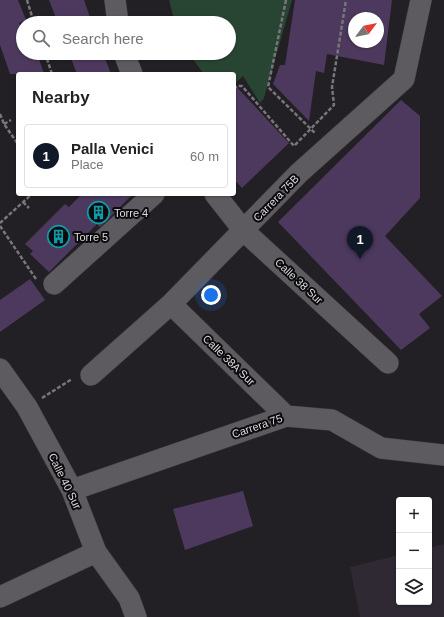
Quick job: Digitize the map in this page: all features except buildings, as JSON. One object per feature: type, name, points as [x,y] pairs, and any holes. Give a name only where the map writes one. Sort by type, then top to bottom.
[{"type":"street","points":[[115,0],[117,16]]},
{"type":"street","name":"Carrera 75B","points":[[91,375],[171,304],[300,173],[404,79],[421,0]]},
{"type":"street","points":[[127,60],[131,72]]},
{"type":"street","points":[[54,284],[152,196]]},
{"type":"street","name":"Calle 38 Sur","points":[[217,196],[244,231],[388,363]]},
{"type":"street","name":"Calle 38A Sur","points":[[171,304],[286,416]]},
{"type":"street","name":"Calle 40 Sur","points":[[0,368],[26,407],[72,490],[96,552],[129,598],[136,617]]},
{"type":"street","name":"Carrera 75","points":[[72,490],[286,416],[332,420],[382,448],[444,455]]},
{"type":"street","points":[[0,597],[96,552]]},
{"type":"path","points":[[27,0],[32,16]]},
{"type":"path","points":[[286,0],[268,87],[312,129],[328,148]]},
{"type":"path","points":[[236,87],[242,86],[294,146],[334,105],[332,87],[346,0]]},
{"type":"path","points":[[47,60],[51,72]]},
{"type":"path","points":[[0,114],[4,124],[16,141]]},
{"type":"path","points":[[4,124],[11,120]]},
{"type":"path","points":[[0,223],[30,196]]},
{"type":"path","points":[[23,202],[29,208]]},
{"type":"path","points":[[0,226],[10,243],[45,291],[54,284]]},
{"type":"path","points":[[26,407],[75,378],[91,375]]},
{"type":"shaded area","points":[[444,544],[444,617],[360,617],[350,567],[396,556],[396,605],[432,605],[432,547]]},
{"type":"green space","points":[[169,0],[292,0],[264,98],[260,103],[243,76],[236,82],[236,72],[202,72],[193,60],[236,60],[236,16],[173,16]]},
{"type":"place","name":"Torre 4","points":[[98,213]]},
{"type":"place","name":"Torre 5","points":[[59,237]]},
{"type":"place","name":"Palla Venici","points":[[360,259]]}]
